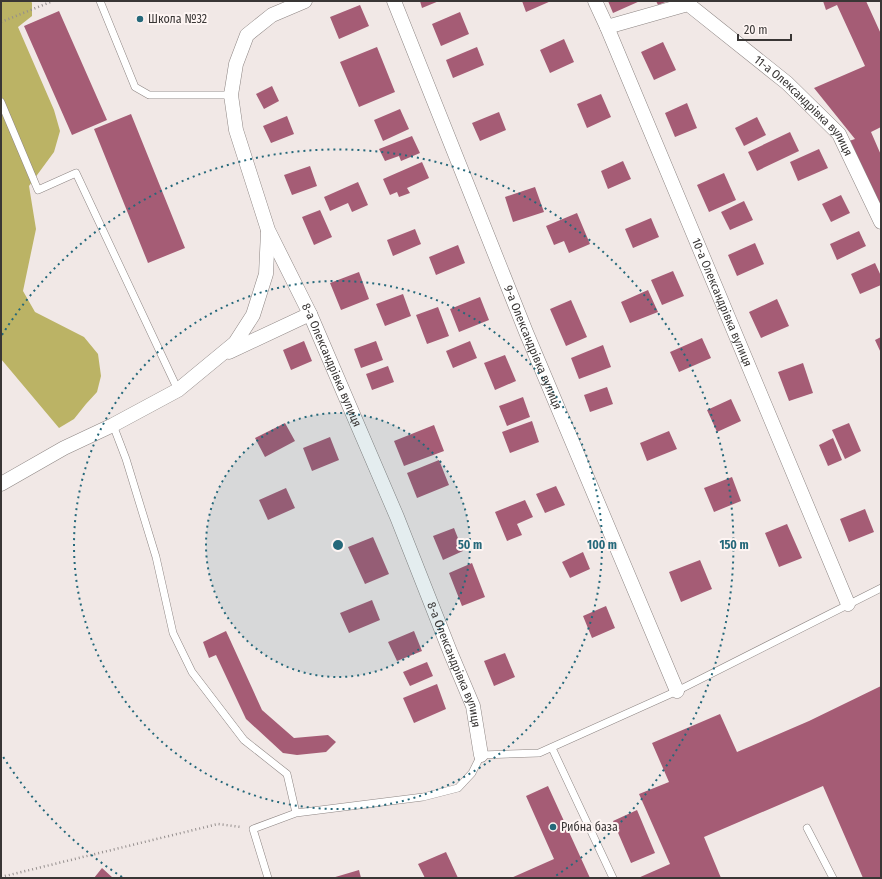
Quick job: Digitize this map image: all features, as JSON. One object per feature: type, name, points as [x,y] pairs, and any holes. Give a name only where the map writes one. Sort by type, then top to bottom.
[{"type":"street","name":"8-а Олександрівка вулиця","points":[[305,1],[272,15],[247,35],[236,64],[231,95],[236,130],[268,230],[310,314],[397,517],[450,654],[473,706],[481,755]]},
{"type":"street","name":"9-а Олександрівка вулиця","points":[[394,1],[526,332],[677,691]]},
{"type":"street","name":"10-а Олександрівка вулиця","points":[[595,1],[848,604]]},
{"type":"street","name":"11-а Олександрівка вулиця","points":[[607,27],[688,4],[787,83],[839,134],[881,222]]},
{"type":"street","points":[[1,484],[64,448],[113,425],[178,390],[235,343],[253,315],[266,274],[268,230]]},
{"type":"street","points":[[215,359],[310,314]]},
{"type":"lane","points":[[100,1],[135,87],[149,95],[231,95]]},
{"type":"lane","points":[[1,102],[38,190],[76,174],[178,390]]},
{"type":"lane","points":[[113,425],[126,459],[156,557],[173,633],[192,672],[244,740],[287,774],[296,813]]},
{"type":"lane","points":[[268,878],[253,829],[296,813],[423,798],[458,788],[472,773],[481,755],[539,753],[552,748],[677,691],[881,588]]},
{"type":"lane","points":[[552,748],[613,878]]},
{"type":"lane","points":[[806,828],[833,878]]},
{"type":"path","points":[[1,22],[53,1]]},
{"type":"path","points":[[1,877],[218,824],[253,829]]},
{"type":"shaded area","points":[[1,1],[31,1],[32,3],[32,16],[18,27],[54,110],[60,131],[54,152],[29,186],[36,229],[23,291],[35,312],[84,337],[98,354],[101,376],[97,392],[74,419],[59,428],[1,359]]},
{"type":"building","points":[[420,1],[439,1],[422,8]]},
{"type":"building","points":[[522,1],[551,1],[526,12]]},
{"type":"building","points":[[608,1],[640,1],[613,13]]},
{"type":"building","points":[[656,1],[668,1],[658,5]]},
{"type":"building","points":[[823,1],[866,1],[881,34],[881,127],[871,132],[881,155],[881,210],[849,141],[855,139],[814,88],[865,66],[837,5],[826,10]]},
{"type":"building","points":[[360,5],[369,26],[339,39],[330,17]]},
{"type":"building","points":[[59,11],[107,120],[72,135],[24,26]]},
{"type":"building","points":[[460,12],[469,34],[441,46],[432,24]]},
{"type":"building","points":[[564,39],[574,62],[550,73],[540,50]]},
{"type":"building","points":[[663,42],[676,70],[654,80],[641,52]]},
{"type":"building","points":[[377,47],[395,92],[359,107],[340,62]]},
{"type":"building","points":[[477,47],[484,65],[453,78],[446,60]]},
{"type":"building","points":[[272,86],[279,101],[264,109],[256,94]]},
{"type":"building","points":[[601,94],[611,117],[587,128],[577,104]]},
{"type":"building","points":[[687,103],[697,128],[675,137],[665,113]]},
{"type":"building","points":[[400,109],[409,129],[383,141],[374,120]]},
{"type":"building","points":[[499,112],[506,130],[480,141],[472,123]]},
{"type":"building","points":[[131,114],[185,248],[148,263],[94,129]]},
{"type":"building","points":[[287,116],[294,134],[271,143],[263,126]]},
{"type":"building","points":[[757,117],[766,135],[744,146],[735,128]]},
{"type":"building","points":[[790,132],[799,151],[757,171],[748,152]]},
{"type":"building","points":[[412,136],[420,153],[401,161],[399,156],[385,161],[379,149]]},
{"type":"building","points":[[819,149],[828,168],[798,181],[790,162]]},
{"type":"building","points":[[623,161],[631,179],[608,189],[601,171]]},
{"type":"building","points":[[422,162],[429,178],[407,188],[410,193],[399,197],[397,192],[390,195],[383,179]]},
{"type":"building","points":[[310,166],[317,186],[292,195],[284,175]]},
{"type":"building","points":[[724,173],[736,200],[709,212],[697,185]]},
{"type":"building","points":[[358,182],[368,205],[352,212],[348,203],[330,211],[324,197]]},
{"type":"building","points":[[535,187],[544,212],[513,222],[505,197]]},
{"type":"building","points":[[841,195],[850,213],[831,222],[822,204]]},
{"type":"building","points":[[744,201],[753,220],[730,230],[721,212]]},
{"type":"building","points":[[320,210],[332,237],[314,245],[302,217]]},
{"type":"building","points":[[577,213],[590,244],[569,253],[564,241],[554,245],[546,226]]},
{"type":"building","points":[[651,218],[659,237],[633,248],[625,229]]},
{"type":"building","points":[[415,229],[421,244],[393,256],[387,240]]},
{"type":"building","points":[[859,231],[866,246],[837,260],[830,244]]},
{"type":"building","points":[[755,243],[764,264],[737,276],[728,255]]},
{"type":"building","points":[[458,245],[465,263],[436,275],[429,257]]},
{"type":"building","points":[[875,263],[881,276],[881,285],[860,294],[851,274]]},
{"type":"building","points":[[673,271],[684,296],[662,305],[651,280]]},
{"type":"building","points":[[359,272],[369,299],[341,310],[330,283]]},
{"type":"building","points":[[648,290],[658,312],[630,323],[621,302]]},
{"type":"building","points":[[403,294],[411,316],[385,326],[376,304]]},
{"type":"building","points":[[480,297],[489,320],[459,332],[450,309]]},
{"type":"building","points":[[777,299],[789,326],[761,338],[749,312]]},
{"type":"building","points":[[571,300],[587,337],[566,346],[550,309]]},
{"type":"building","points":[[438,307],[449,336],[427,344],[416,315]]},
{"type":"building","points":[[881,337],[881,353],[875,340]]},
{"type":"building","points":[[702,338],[711,358],[679,372],[670,352]]},
{"type":"building","points":[[304,341],[312,361],[291,370],[283,350]]},
{"type":"building","points":[[376,341],[383,360],[361,368],[354,349]]},
{"type":"building","points":[[470,341],[477,358],[453,368],[446,351]]},
{"type":"building","points":[[603,345],[611,367],[579,379],[571,358]]},
{"type":"building","points":[[505,355],[516,381],[495,390],[484,363]]},
{"type":"building","points":[[803,363],[813,393],[789,401],[778,372]]},
{"type":"building","points":[[388,366],[394,382],[372,390],[366,374]]},
{"type":"building","points":[[607,387],[613,404],[590,412],[584,395]]},
{"type":"building","points":[[523,397],[530,417],[507,426],[499,406]]},
{"type":"building","points":[[731,399],[741,421],[717,432],[707,410]]},
{"type":"building","points":[[532,421],[539,442],[510,453],[502,432]]},
{"type":"building","points":[[285,423],[295,441],[265,457],[255,438]]},
{"type":"building","points":[[849,423],[861,451],[845,459],[832,430]]},
{"type":"building","points":[[434,425],[444,451],[404,466],[394,441]]},
{"type":"building","points":[[669,431],[677,449],[647,461],[640,443]]},
{"type":"building","points":[[330,437],[339,460],[312,471],[303,448]]},
{"type":"building","points":[[833,438],[842,460],[828,466],[819,445]]},
{"type":"building","points":[[439,460],[449,485],[417,498],[407,473]]},
{"type":"building","points":[[732,477],[741,501],[714,512],[704,488]]},
{"type":"building","points":[[556,486],[565,505],[545,513],[536,494]]},
{"type":"building","points":[[286,488],[295,508],[268,520],[259,500]]},
{"type":"building","points":[[525,500],[533,517],[517,524],[522,535],[507,541],[495,512]]},
{"type":"building","points":[[865,509],[874,532],[849,542],[840,519]]},
{"type":"building","points":[[787,524],[802,558],[779,567],[765,533]]},
{"type":"building","points":[[454,528],[463,551],[443,560],[433,536]]},
{"type":"building","points":[[373,537],[389,574],[365,584],[348,547]]},
{"type":"building","points":[[583,552],[590,569],[570,578],[562,562]]},
{"type":"building","points":[[700,560],[712,589],[681,602],[669,572]]},
{"type":"building","points":[[472,563],[485,597],[462,606],[449,573]]},
{"type":"building","points":[[372,600],[380,620],[349,633],[340,613]]},
{"type":"building","points":[[606,606],[615,628],[592,638],[583,616]]},
{"type":"building","points":[[226,631],[262,710],[294,738],[328,735],[336,742],[326,752],[297,755],[283,753],[246,719],[216,655],[209,658],[203,642]]},
{"type":"building","points":[[414,631],[422,651],[397,661],[388,642]]},
{"type":"building","points":[[505,653],[515,677],[494,686],[484,661]]},
{"type":"building","points":[[427,662],[433,676],[410,686],[403,672]]},
{"type":"building","points":[[437,684],[446,709],[414,723],[403,698]]},
{"type":"building","points":[[881,686],[881,878],[863,878],[823,786],[704,837],[721,878],[638,878],[670,864],[639,794],[669,782],[652,743],[720,714],[737,752],[809,721]]},
{"type":"building","name":"Рибна база","points":[[548,786],[590,878],[511,878],[554,859],[526,796]]},
{"type":"building","points":[[637,810],[655,853],[631,863],[613,821]]},
{"type":"building","points":[[446,852],[458,878],[425,878],[418,864]]},
{"type":"building","points":[[102,868],[113,878],[94,878]]},
{"type":"building","points":[[359,870],[361,878],[332,878]]},
{"type":"place","name":"Школа №32","points":[[140,19]]},
{"type":"place","name":"Рибна база","points":[[553,827]]}]
